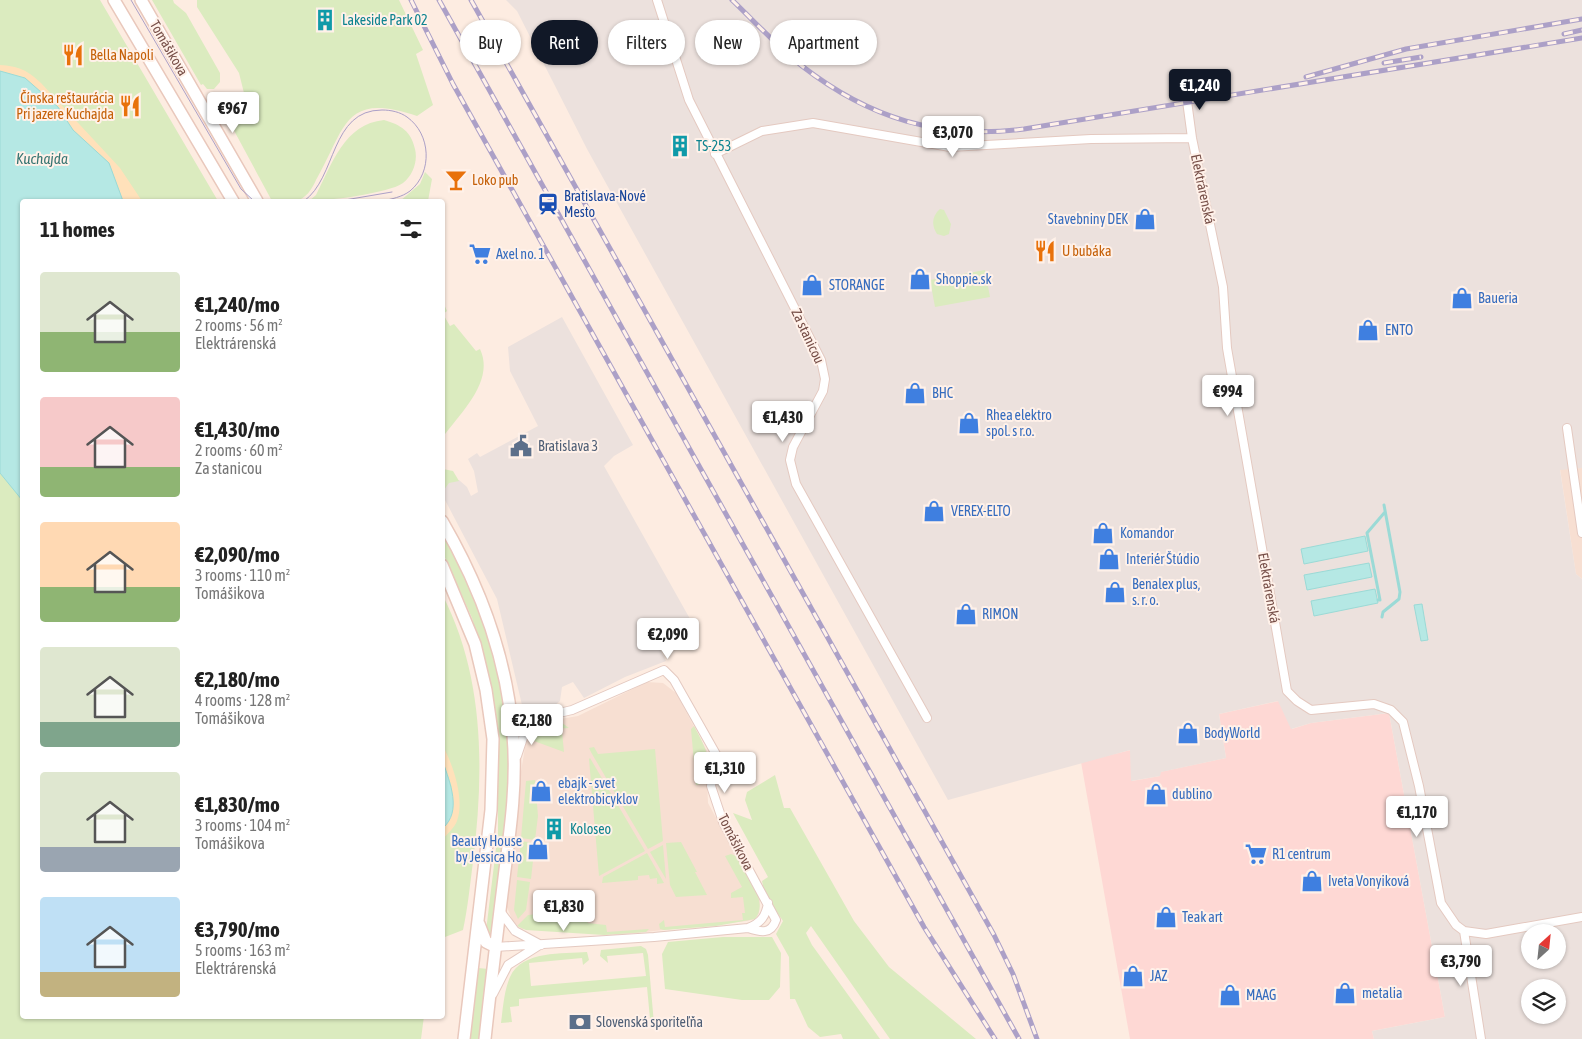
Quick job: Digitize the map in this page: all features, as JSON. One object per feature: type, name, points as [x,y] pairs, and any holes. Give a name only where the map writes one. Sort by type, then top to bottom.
[{"type":"main road","name":"Tomášikova","points":[[114,0],[232,199]]},
{"type":"main road","name":"Tomášikova","points":[[141,0],[256,199]]},
{"type":"main road","points":[[445,527],[471,575],[488,618],[503,668],[510,708],[514,764],[511,822],[485,1039]]},
{"type":"main road","points":[[445,571],[475,644],[486,690],[492,728],[492,799],[464,1039]]},
{"type":"main road","points":[[478,923],[486,942],[496,947]]},
{"type":"main road","points":[[474,960],[486,949],[496,947]]},
{"type":"street","name":"Za stanicou","points":[[657,0],[685,90],[715,154],[816,348],[824,370],[823,391],[791,454],[790,467],[796,484],[927,718]]},
{"type":"street","name":"Elektrárenská","points":[[1186,86],[1192,138],[1223,287],[1227,348],[1287,691],[1297,701],[1311,710],[1374,704],[1391,710],[1403,722],[1419,786],[1441,903],[1450,919],[1464,931]]},
{"type":"street","name":"Elektrárenská","points":[[715,154],[762,131],[813,123],[950,147],[1091,139],[1192,138]]},
{"type":"street","points":[[1567,428],[1578,474],[1582,533]]},
{"type":"street","name":"Tomášikova","points":[[529,720],[572,710],[664,670],[674,680],[717,756],[711,786],[723,822],[768,903],[770,915]]},
{"type":"street","points":[[510,708],[529,720],[514,764]]},
{"type":"street","points":[[500,911],[515,931],[541,945]]},
{"type":"street","points":[[496,947],[748,928],[760,932],[768,931],[774,927],[776,920],[770,915],[748,928]]},
{"type":"street","points":[[1481,1039],[1464,931],[1478,934],[1493,934],[1582,917]]},
{"type":"street","points":[[489,1002],[508,965],[541,945]]},
{"type":"shaded area","points":[[506,0],[1582,0],[1582,468],[1560,470],[1576,574],[1582,579],[1582,1039],[1374,1039],[1372,1031],[1445,1017],[1389,713],[1311,723],[1291,729],[1278,701],[1219,714],[1226,758],[1161,772],[1160,776],[1131,781],[1130,750],[948,800],[587,149],[544,65],[598,65],[598,20],[531,20],[531,39],[517,11]]},
{"type":"shaded area","points":[[562,317],[633,445],[614,456],[604,466],[694,626],[657,644],[666,661],[625,677],[584,698],[573,682],[562,687],[560,701],[554,706],[529,710],[522,705],[497,599],[445,500],[445,486],[448,482],[459,480],[467,487],[471,496],[478,492],[474,471],[468,459],[477,453],[480,457],[538,426],[510,371],[508,347]]},
{"type":"shaded area","points":[[1582,468],[1582,579],[1576,574],[1560,469]]},
{"type":"shaded area","name":"Koloseo","points":[[647,682],[663,683],[676,693],[707,751],[710,764],[707,780],[708,803],[760,899],[759,913],[755,919],[747,921],[617,935],[522,929],[513,922],[507,907],[520,778],[528,729],[536,723],[578,716]]},
{"type":"shaded area","name":"R1 centrum","points":[[1279,701],[1292,729],[1311,723],[1389,713],[1445,1017],[1372,1031],[1374,1039],[1130,1039],[1081,762],[1131,750],[1132,781],[1160,776],[1160,772],[1226,758],[1219,714]]},
{"type":"green space","points":[[0,0],[100,0],[217,199],[20,199],[20,1019],[424,1019],[421,1039],[0,1039]]},
{"type":"green space","points":[[152,0],[173,0],[186,13],[220,73],[220,82],[214,89],[207,89],[203,84],[201,85]]},
{"type":"green space","points":[[197,0],[399,0],[423,50],[416,54],[433,105],[417,116],[393,109],[374,108],[360,112],[350,119],[342,130],[308,193],[300,199],[271,199],[231,125],[230,114],[244,93],[239,73],[197,7]]},
{"type":"green space","points":[[384,120],[395,124],[408,133],[416,154],[412,172],[407,180],[396,187],[372,193],[336,199],[311,199],[316,195],[341,147],[349,137],[370,123]]},
{"type":"green space","points":[[425,172],[432,179],[428,199],[402,199],[420,184]]},
{"type":"green space","points":[[940,209],[944,210],[951,224],[949,234],[944,236],[937,234],[933,224],[935,215]]},
{"type":"green space","points":[[985,270],[990,297],[935,307],[930,280]]},
{"type":"green space","points":[[445,317],[450,326],[454,324],[476,351],[480,349],[483,361],[483,373],[480,384],[467,407],[445,434]]},
{"type":"green space","points":[[445,469],[453,471],[459,481],[449,483],[445,488]]},
{"type":"green space","points":[[445,537],[483,617],[499,676],[508,736],[509,790],[493,935],[486,933],[486,931],[498,832],[498,747],[486,664],[472,618],[445,557]]},
{"type":"green space","points":[[445,601],[467,658],[478,725],[479,794],[477,828],[463,930],[445,937]]},
{"type":"green space","points":[[558,720],[569,728],[534,730],[533,725]]},
{"type":"green space","points":[[694,726],[709,761],[708,776],[705,783],[696,785],[691,729]]},
{"type":"green space","points":[[562,731],[564,752],[534,741],[534,732]]},
{"type":"green space","points":[[594,747],[598,754],[655,749],[663,841],[648,849],[589,748]]},
{"type":"green space","points":[[589,759],[645,851],[599,876]]},
{"type":"green space","points":[[775,775],[784,808],[790,808],[854,921],[889,967],[976,1039],[890,1039],[811,926],[806,933],[812,945],[880,1039],[843,1039],[841,1034],[820,1037],[808,1027],[795,999],[790,999],[789,957],[776,934],[783,921],[765,895],[762,881],[768,877],[733,813],[752,820],[745,800],[747,792]]},
{"type":"green space","points":[[535,780],[538,816],[535,840],[521,838],[526,781]]},
{"type":"green space","points":[[521,841],[535,843],[531,879],[517,877]]},
{"type":"green space","points":[[681,842],[707,895],[676,897],[670,885],[666,843]]},
{"type":"green space","points":[[663,845],[666,879],[650,852]]},
{"type":"green space","points":[[647,853],[664,883],[657,884],[657,878],[650,879],[649,875],[638,876],[638,880],[602,883],[603,877]]},
{"type":"green space","points":[[731,854],[736,856],[758,896],[759,912],[755,919],[716,926],[660,929],[659,924],[664,920],[665,927],[743,920],[742,913],[745,913],[743,897],[731,898],[731,893],[742,887],[725,856]]},
{"type":"green space","points":[[517,880],[530,882],[526,910],[518,919],[514,910]]},
{"type":"green space","points":[[581,910],[588,923],[606,925],[607,932],[649,929],[646,932],[604,935],[526,930],[517,926],[528,915]]},
{"type":"green space","points":[[723,937],[772,937],[781,953],[780,987],[769,1000],[742,1000],[665,989],[662,954],[668,942]]},
{"type":"green space","points":[[641,946],[646,949],[648,955],[654,1024],[651,1029],[647,987],[519,999],[519,1006],[510,1007],[512,1022],[501,1023],[508,982],[516,968],[524,962],[544,955],[587,952],[589,960],[583,965],[582,958],[529,963],[531,986],[646,976],[643,953],[607,956],[608,963],[600,956],[601,950]]},
{"type":"green space","points":[[478,968],[489,969],[480,1039],[469,1039]]},
{"type":"sand","points":[[0,65],[12,66],[31,75],[41,83],[120,168],[141,199],[122,199],[109,163],[73,130],[58,107],[25,78],[0,71]]},
{"type":"sand","points":[[445,750],[457,782],[460,803],[456,823],[445,837],[445,826],[452,787],[445,768]]},
{"type":"water","name":"Kuchajda","points":[[0,71],[25,78],[58,107],[73,130],[109,163],[122,199],[20,199],[20,498],[0,473]]},
{"type":"water","points":[[1365,536],[1368,551],[1304,564],[1301,549]]},
{"type":"water","points":[[1369,563],[1372,577],[1307,590],[1304,575]]},
{"type":"water","points":[[1375,589],[1378,603],[1314,616],[1311,601]]},
{"type":"water","points":[[1422,604],[1428,640],[1421,641],[1414,605]]},
{"type":"water","points":[[445,768],[453,796],[452,813],[445,826]]},
{"type":"waterway","points":[[1382,617],[1383,612],[1399,599],[1400,592],[1384,505]]},
{"type":"waterway","points":[[1378,600],[1380,600],[1367,533],[1385,512]]},
{"type":"tram line","points":[[131,0],[241,189],[252,199]]},
{"type":"tram line","points":[[306,199],[315,190],[323,177],[343,133],[353,121],[365,113],[382,110],[392,111],[407,117],[415,124],[425,143],[426,153],[423,174],[410,191],[393,199]]},
{"type":"tram line","points":[[351,199],[392,192]]},
{"type":"railway","points":[[411,0],[453,84],[924,927],[995,1039]]},
{"type":"railway","points":[[439,0],[1019,1039]]},
{"type":"railway","points":[[471,0],[994,935],[1013,974],[1037,1039]]},
{"type":"railway","points":[[732,0],[802,66],[827,84],[853,99],[879,112],[906,121],[934,128],[963,131],[993,132],[1024,129],[1582,38]]},
{"type":"railway","points":[[1306,77],[1406,49],[1582,19]]},
{"type":"railway","points":[[1564,34],[1582,30]]},
{"type":"railway","points":[[1384,63],[1421,57]]},
{"type":"place","name":"Lakeside Park 02","points":[[325,20]]},
{"type":"place","name":"Bella Napoli","points":[[73,55]]},
{"type":"place","name":"Čínska reštaurácia Pri jazere Kuchajda","points":[[130,106]]},
{"type":"place","name":"TS-253","points":[[680,146]]},
{"type":"place","name":"Loko pub","points":[[456,180]]},
{"type":"place","name":"Bratislava-Nové Mesto","points":[[548,204]]},
{"type":"place","name":"Stavebniny DEK","points":[[1145,219]]},
{"type":"place","name":"U bubáka","points":[[1045,251]]},
{"type":"place","name":"Axel no. 1","points":[[480,254]]},
{"type":"place","name":"Shoppie.sk","points":[[920,279]]},
{"type":"place","name":"STORANGE","points":[[812,285]]},
{"type":"place","name":"Baueria","points":[[1462,298]]},
{"type":"place","name":"ENTO","points":[[1368,330]]},
{"type":"place","name":"BHC","points":[[915,393]]},
{"type":"place","name":"Rhea elektro spol. s r.o.","points":[[969,423]]},
{"type":"place","name":"Bratislava 3","points":[[521,446]]},
{"type":"place","name":"VEREX-ELTO","points":[[934,511]]},
{"type":"place","name":"Komandor","points":[[1103,533]]},
{"type":"place","name":"Interiér Štúdio","points":[[1109,559]]},
{"type":"place","name":"Benalex plus, s. r. o.","points":[[1115,592]]},
{"type":"place","name":"RIMON","points":[[966,614]]},
{"type":"place","name":"BodyWorld","points":[[1188,733]]},
{"type":"place","name":"ebajk - svet elektrobicyklov","points":[[541,791]]},
{"type":"place","name":"dublino","points":[[1156,794]]},
{"type":"place","name":"Koloseo","points":[[554,829]]},
{"type":"place","name":"Beauty House by Jessica Ho","points":[[538,849]]},
{"type":"place","name":"R1 centrum","points":[[1256,854]]},
{"type":"place","name":"Iveta Vonyiková","points":[[1312,881]]},
{"type":"place","name":"Teak art","points":[[1166,917]]},
{"type":"place","name":"JAZ","points":[[1133,976]]},
{"type":"place","name":"metalia","points":[[1345,993]]},
{"type":"place","name":"MAAG","points":[[1230,995]]},
{"type":"place","name":"Slovenská sporiteľňa","points":[[580,1022]]}]
